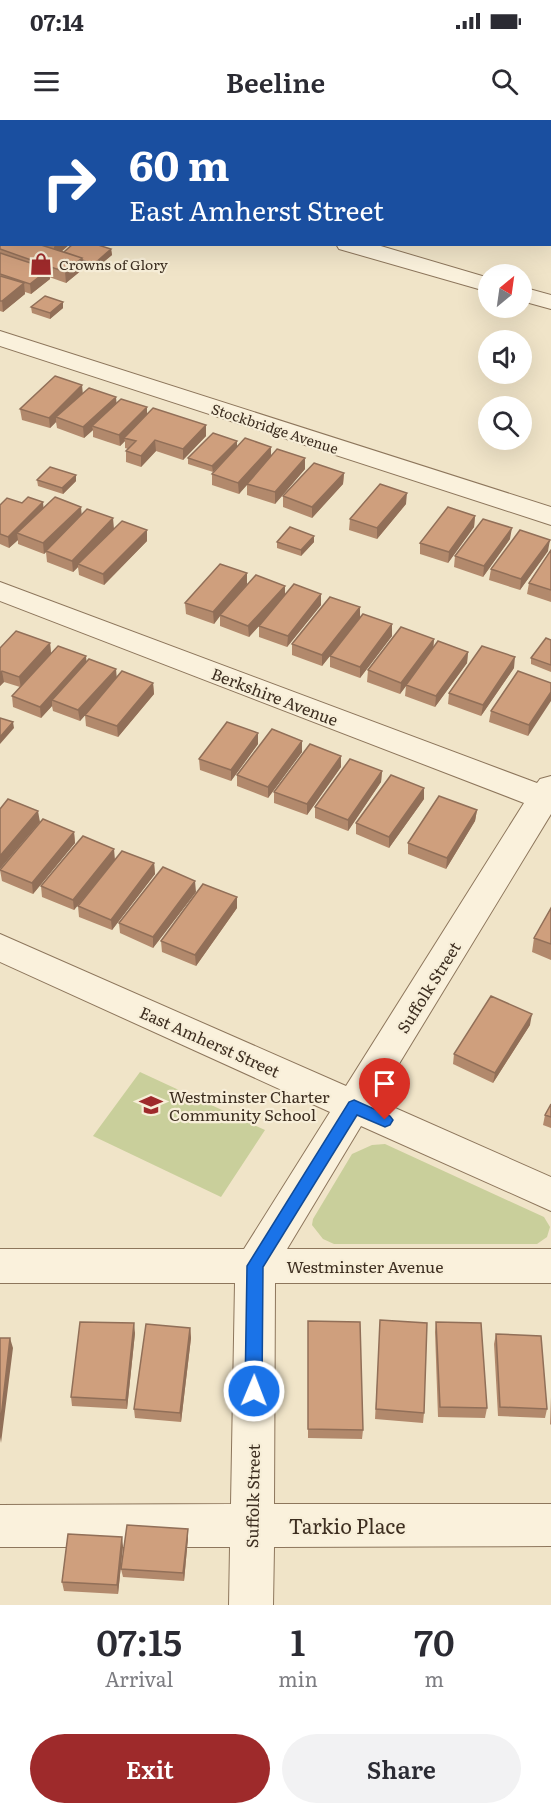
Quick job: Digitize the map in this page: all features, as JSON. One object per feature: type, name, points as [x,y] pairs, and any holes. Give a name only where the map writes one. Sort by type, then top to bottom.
[{"type":"street","points":[[354,246],[478,282]]},
{"type":"street","points":[[532,297],[551,302]]},
{"type":"street","name":"Stockbridge Avenue","points":[[0,338],[551,516]]},
{"type":"street","name":"Berkshire Avenue","points":[[0,591],[549,795]]},
{"type":"street","name":"Suffolk Street","points":[[251,1605],[255,1266],[549,795]]},
{"type":"street","name":"East Amherst Street","points":[[0,947],[551,1196]]},
{"type":"street","name":"Westminster Avenue","points":[[0,1266],[551,1266]]},
{"type":"street","name":"Tarkio Place","points":[[0,1526],[551,1525]]},
{"type":"green space","points":[[140,1072],[265,1130],[221,1197],[93,1136]]},
{"type":"green space","points":[[385,1144],[544,1217],[550,1227],[547,1237],[537,1244],[334,1244],[323,1239],[312,1225],[313,1219],[352,1154],[372,1145]]},
{"type":"building","points":[[0,246],[44,246],[82,258],[65,272],[0,249]]},
{"type":"building","points":[[71,246],[101,246],[111,249],[94,264],[64,252]]},
{"type":"building","points":[[0,253],[49,269],[30,284],[0,274]]},
{"type":"building","points":[[0,276],[24,283],[2,301],[0,301]]},
{"type":"building","points":[[45,296],[63,302],[50,313],[31,307]]},
{"type":"building","points":[[55,376],[82,385],[49,418],[20,409]]},
{"type":"building","points":[[89,388],[116,397],[83,427],[56,417]]},
{"type":"building","points":[[121,399],[147,407],[119,435],[92,426]]},
{"type":"building","points":[[153,408],[206,425],[183,449],[155,440],[141,456],[126,451],[136,441],[124,438]]},
{"type":"building","points":[[213,433],[237,441],[212,466],[188,458]]},
{"type":"building","points":[[245,438],[271,447],[238,483],[212,474]]},
{"type":"building","points":[[277,449],[305,458],[275,492],[247,484]]},
{"type":"building","points":[[314,463],[344,473],[312,507],[283,496]]},
{"type":"building","points":[[50,467],[76,475],[62,488],[37,480]]},
{"type":"building","points":[[380,484],[407,493],[377,528],[350,519]]},
{"type":"building","points":[[28,497],[43,502],[8,537],[0,534],[0,505],[7,498],[22,503]]},
{"type":"building","points":[[55,497],[81,507],[43,543],[17,533]]},
{"type":"building","points":[[448,507],[475,516],[449,552],[420,543]]},
{"type":"building","points":[[87,509],[113,518],[72,561],[46,551]]},
{"type":"building","points":[[483,519],[512,528],[484,566],[455,556]]},
{"type":"building","points":[[122,521],[147,530],[103,574],[78,564]]},
{"type":"building","points":[[290,527],[314,536],[301,550],[277,542]]},
{"type":"building","points":[[520,530],[550,540],[521,579],[491,569]]},
{"type":"building","points":[[551,550],[551,590],[529,583]]},
{"type":"building","points":[[220,564],[247,573],[213,612],[185,603]]},
{"type":"building","points":[[256,575],[285,586],[248,626],[220,615]]},
{"type":"building","points":[[294,584],[321,594],[288,636],[259,626]]},
{"type":"building","points":[[330,597],[360,607],[322,655],[292,644]]},
{"type":"building","points":[[363,614],[392,624],[360,667],[330,656]]},
{"type":"building","points":[[401,627],[434,639],[401,683],[368,670]]},
{"type":"building","points":[[16,631],[50,643],[19,677],[2,671],[0,673],[0,648]]},
{"type":"building","points":[[546,638],[551,640],[551,665],[531,658]]},
{"type":"building","points":[[438,641],[468,652],[436,696],[406,685]]},
{"type":"building","points":[[58,646],[86,656],[40,707],[12,696]]},
{"type":"building","points":[[482,646],[515,657],[483,705],[449,693]]},
{"type":"building","points":[[89,659],[116,669],[78,710],[52,700]]},
{"type":"building","points":[[122,671],[153,683],[117,726],[85,715]]},
{"type":"building","points":[[518,671],[551,683],[551,692],[529,725],[491,711]]},
{"type":"building","points":[[0,718],[13,722],[0,737]]},
{"type":"building","points":[[227,722],[258,733],[231,770],[199,759]]},
{"type":"building","points":[[272,729],[302,741],[268,787],[237,775]]},
{"type":"building","points":[[310,744],[341,756],[307,804],[274,792]]},
{"type":"building","points":[[350,759],[382,771],[348,820],[315,807]]},
{"type":"building","points":[[391,775],[424,788],[389,837],[356,823]]},
{"type":"building","points":[[439,796],[477,810],[447,858],[408,843]]},
{"type":"building","points":[[8,799],[38,811],[0,856],[0,809]]},
{"type":"building","points":[[43,819],[74,832],[32,883],[0,870]]},
{"type":"building","points":[[83,836],[114,849],[73,900],[41,886]]},
{"type":"building","points":[[122,851],[154,863],[111,920],[78,906]]},
{"type":"building","points":[[163,867],[195,881],[153,937],[119,923]]},
{"type":"building","points":[[203,884],[237,897],[195,955],[161,941]]},
{"type":"building","points":[[551,908],[551,944],[534,938]]},
{"type":"building","points":[[491,996],[532,1014],[495,1073],[454,1054]]},
{"type":"building","points":[[551,1104],[551,1117],[545,1115]]},
{"type":"building","points":[[380,1320],[427,1323],[424,1413],[376,1409]]},
{"type":"building","points":[[308,1321],[360,1322],[363,1430],[308,1429]]},
{"type":"building","points":[[80,1322],[134,1323],[126,1400],[71,1397]]},
{"type":"building","points":[[436,1322],[481,1323],[487,1408],[440,1407]]},
{"type":"building","points":[[146,1324],[190,1328],[180,1413],[134,1409]]},
{"type":"building","points":[[496,1334],[541,1336],[547,1409],[500,1407]]},
{"type":"building","points":[[0,1338],[10,1338],[0,1427]]},
{"type":"building","points":[[127,1525],[188,1529],[183,1573],[121,1569]]},
{"type":"building","points":[[68,1534],[122,1537],[117,1585],[62,1582]]},
{"type":"place","name":"Crowns of Glory","points":[[41,264]]},
{"type":"place","name":"Westminster Charter Community School","points":[[151,1105]]},
{"type":"route","points":[[254,1391],[255,1266],[354,1106],[385,1120]]}]
